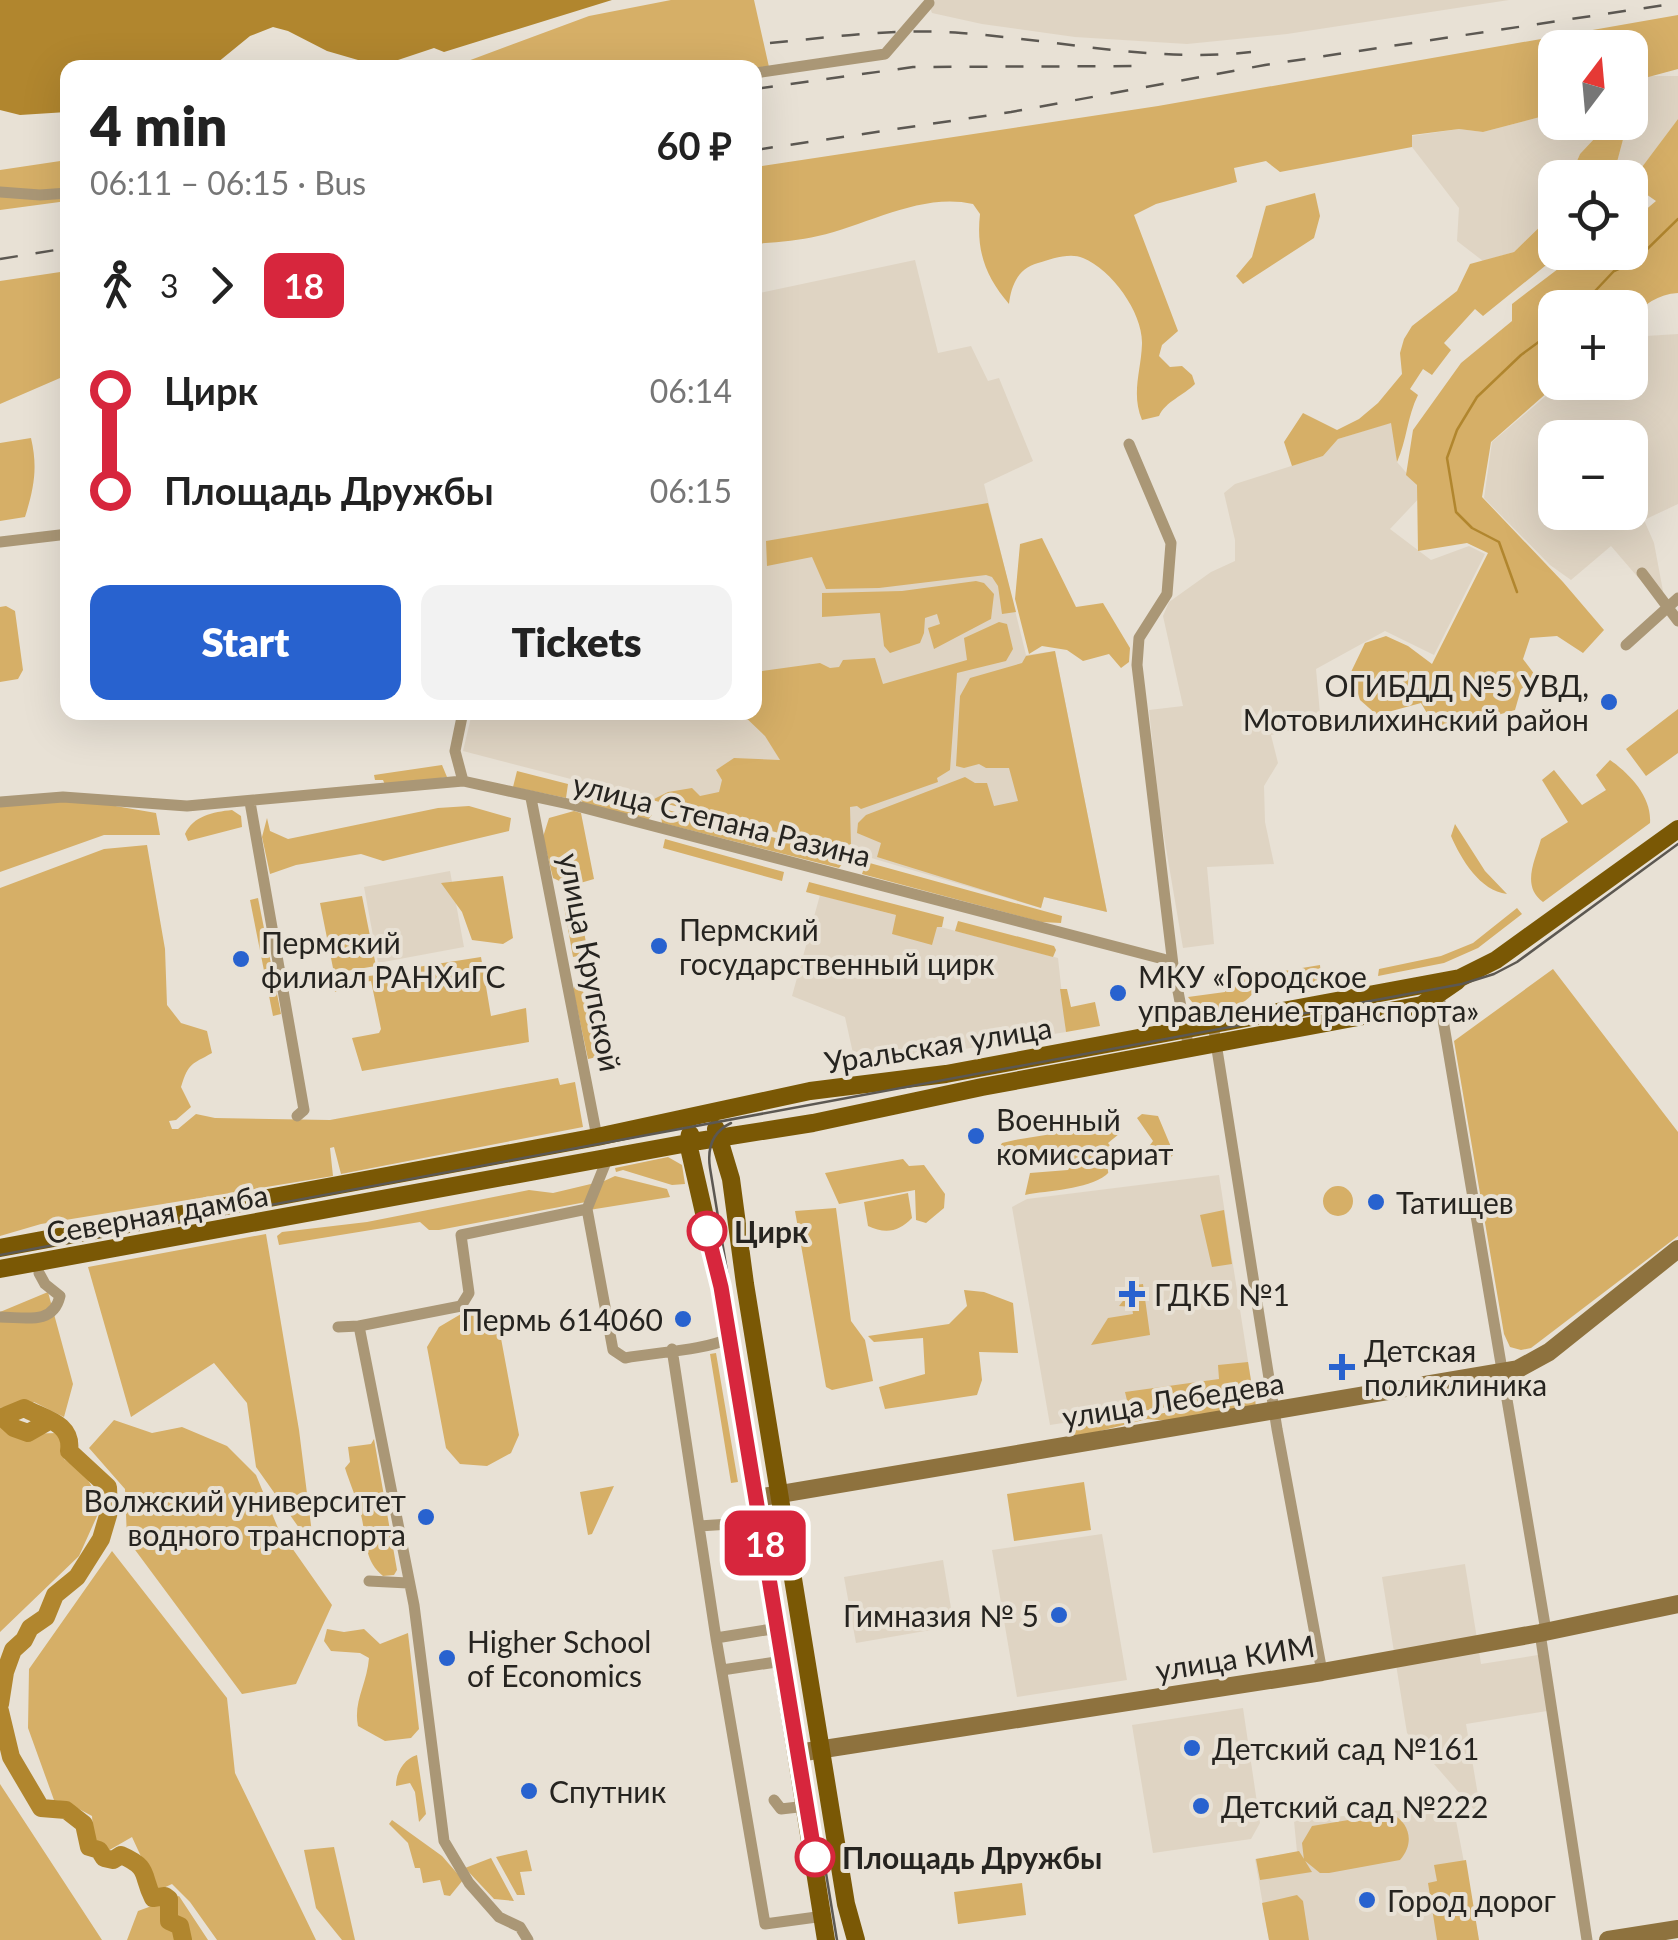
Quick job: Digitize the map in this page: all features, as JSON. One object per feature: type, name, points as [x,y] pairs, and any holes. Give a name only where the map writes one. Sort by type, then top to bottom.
[{"type":"main road","name":"Уральская улица","points":[[319,1188],[700,1117],[795,1094],[946,1074],[1213,1024],[1437,989],[1496,960],[1678,829]]},
{"type":"main road","name":"Уральская улица","points":[[324,1212],[608,1157],[814,1123],[1422,1005],[1437,989]]},
{"type":"main road","points":[[826,1940],[730,1338],[688,1143],[692,1125],[700,1117],[712,1124],[721,1137],[731,1179],[846,1904],[856,1940]]},
{"type":"main road","name":"Северная дамба","points":[[0,1248],[319,1188]]},
{"type":"main road","name":"Северная дамба","points":[[0,1269],[324,1212]]},
{"type":"street","points":[[762,72],[884,54],[929,3]]},
{"type":"street","points":[[0,192],[60,194]]},
{"type":"street","points":[[1129,444],[1171,543],[1167,594],[1139,638],[1137,665],[1174,965],[1189,1049]]},
{"type":"street","points":[[0,542],[60,535]]},
{"type":"street","points":[[1642,573],[1678,621]]},
{"type":"street","points":[[1626,645],[1678,598]]},
{"type":"street","points":[[461,720],[455,751],[464,781]]},
{"type":"street","name":"улица Степана Разина","points":[[0,802],[63,797],[187,806],[464,781],[573,805],[886,886],[1174,965]]},
{"type":"street","name":"улица Крупской","points":[[531,798],[597,1137]]},
{"type":"street","points":[[250,802],[304,1110],[297,1116]]},
{"type":"street","points":[[1437,989],[1543,1632],[1587,1940]]},
{"type":"street","points":[[1213,1024],[1322,1672]]},
{"type":"street","points":[[608,1157],[587,1208],[613,1350],[624,1358],[708,1347],[730,1338]]},
{"type":"street","points":[[338,1326],[359,1326],[461,1306],[468,1293],[461,1234],[587,1208]]},
{"type":"street","name":"улица Лебедева","points":[[757,1498],[1066,1443],[1502,1373],[1530,1364],[1549,1352],[1678,1249]]},
{"type":"street","points":[[0,1316],[49,1316],[57,1308],[60,1296],[45,1284],[40,1272]]},
{"type":"street","points":[[359,1326],[414,1604],[444,1841],[469,1883],[500,1916],[520,1928],[528,1940]]},
{"type":"street","points":[[672,1349],[716,1638],[766,1924],[824,1916]]},
{"type":"street","points":[[699,1526],[761,1522]]},
{"type":"street","points":[[368,1582],[408,1583]]},
{"type":"street","name":"улица КИМ","points":[[798,1753],[1322,1672],[1678,1604]]},
{"type":"street","points":[[716,1638],[778,1628]]},
{"type":"street","points":[[722,1670],[783,1661]]},
{"type":"street","points":[[774,1800],[781,1809],[807,1806]]},
{"type":"street","points":[[1608,1940],[1678,1929]]},
{"type":"shaded area","points":[[0,0],[612,0],[444,52],[434,48],[398,60],[358,60],[273,27],[250,36],[221,60],[60,60],[60,112],[20,115],[0,110]]},
{"type":"shaded area","points":[[671,0],[754,0],[769,67],[762,67],[762,60],[471,60],[589,16]]},
{"type":"shaded area","points":[[927,0],[1509,0],[1287,34],[1187,44],[1075,37],[982,24],[932,13]]},
{"type":"shaded area","points":[[1678,15],[1678,69],[1648,77],[1648,30],[1592,30]]},
{"type":"shaded area","points":[[1538,40],[1538,117],[1483,132],[1459,129],[1412,135],[1412,147],[1280,172],[1266,161],[1234,168],[1237,182],[1156,204],[1134,215],[1178,331],[1162,345],[1159,356],[1170,367],[1182,366],[1195,384],[1159,416],[1142,420],[1137,391],[1142,344],[1137,319],[1115,282],[1094,264],[1072,256],[1025,269],[1014,284],[1009,304],[984,262],[979,239],[980,214],[973,204],[954,201],[914,206],[818,236],[762,243],[762,166],[1158,106]]},
{"type":"shaded area","points":[[1648,76],[1678,76],[1678,119],[1647,160],[1617,160],[1623,140],[1648,140]]},
{"type":"shaded area","points":[[1538,117],[1538,140],[1593,140],[1577,160],[1538,160],[1538,229],[1514,252],[1483,261],[1457,241],[1459,208],[1412,147],[1411,136],[1459,129],[1483,132]]},
{"type":"shaded area","points":[[1678,119],[1678,293],[1648,304],[1648,290],[1538,290],[1539,400],[1491,442],[1482,497],[1604,630],[1583,653],[1557,636],[1530,638],[1523,659],[1538,679],[1521,689],[1515,710],[1438,732],[1421,703],[1377,715],[1360,700],[1351,672],[1365,643],[1386,636],[1432,664],[1488,553],[1467,543],[1418,551],[1417,485],[1406,475],[1413,430],[1461,363],[1512,321],[1512,304],[1557,270],[1648,270],[1648,208],[1656,201],[1648,195],[1647,160]]},
{"type":"shaded area","points":[[1593,140],[1623,140],[1618,160],[1577,160]]},
{"type":"shaded area","points":[[60,161],[60,202],[0,210],[0,170]]},
{"type":"shaded area","points":[[1315,193],[1320,216],[1314,238],[1243,284],[1236,276],[1252,257],[1266,206]]},
{"type":"shaded area","points":[[1538,229],[1540,270],[1483,316],[1475,309],[1444,343],[1451,350],[1432,375],[1423,369],[1410,389],[1418,395],[1397,462],[1391,423],[1338,439],[1323,456],[1292,466],[1284,442],[1303,413],[1337,430],[1359,419],[1402,374],[1400,353],[1412,326],[1457,291],[1470,264],[1514,252]]},
{"type":"shaded area","points":[[915,260],[938,353],[971,346],[988,381],[999,378],[1033,461],[984,484],[1026,655],[1055,651],[1107,912],[1044,897],[1041,908],[841,849],[463,751],[470,720],[762,720],[762,293]]},
{"type":"shaded area","points":[[60,272],[60,378],[0,404],[0,281]]},
{"type":"shaded area","points":[[1678,334],[1678,504],[1648,518],[1648,420],[1538,420],[1538,530],[1648,529],[1663,591],[1648,589],[1611,546],[1571,580],[1550,565],[1484,498],[1492,442],[1541,400],[1648,400],[1648,336]]},
{"type":"shaded area","points":[[1392,422],[1397,462],[1424,493],[1390,529],[1431,560],[1469,546],[1485,554],[1434,655],[1385,631],[1316,669],[1320,714],[1312,725],[1271,735],[1278,763],[1264,786],[1265,822],[1274,864],[1207,867],[1214,944],[1183,948],[1160,813],[1149,710],[1183,706],[1163,616],[1169,602],[1211,572],[1235,561],[1235,540],[1224,493],[1235,484],[1323,456],[1338,439]]},
{"type":"shaded area","points":[[31,438],[34,478],[25,517],[0,521],[0,443]]},
{"type":"shaded area","points":[[988,503],[1016,612],[1002,614],[998,586],[986,575],[879,588],[826,589],[812,557],[767,566],[766,541]]},
{"type":"shaded area","points":[[1042,538],[1076,607],[1103,603],[1130,648],[1129,662],[1121,668],[1109,654],[1083,661],[1067,650],[1042,646],[1029,654],[1015,599],[1020,544]]},
{"type":"shaded area","points":[[984,583],[994,594],[991,619],[934,649],[928,628],[940,624],[937,614],[925,618],[920,643],[890,653],[884,646],[880,613],[822,617],[822,593],[902,591]]},
{"type":"shaded area","points":[[0,607],[15,611],[23,670],[18,679],[0,682]]},
{"type":"shaded area","points":[[999,622],[1007,624],[1013,649],[1006,661],[957,673],[950,770],[937,778],[938,782],[861,809],[850,807],[851,846],[841,849],[652,800],[668,792],[692,788],[700,796],[719,792],[722,780],[716,770],[734,758],[780,760],[765,736],[748,720],[762,720],[762,671],[820,663],[839,667],[843,660],[875,658],[883,684],[967,660],[964,638]]},
{"type":"shaded area","points":[[1055,651],[1107,912],[1044,897],[1041,908],[877,857],[881,843],[857,833],[858,823],[866,815],[965,777],[975,783],[987,783],[994,806],[1018,801],[1009,768],[956,766],[960,696],[970,678],[1022,663],[1026,656]]},
{"type":"shaded area","points":[[1678,709],[1678,753],[1646,776],[1626,749]]},
{"type":"shaded area","points":[[1610,760],[1638,787],[1650,813],[1650,823],[1543,902],[1536,896],[1531,881],[1541,839],[1568,822],[1542,780],[1554,770],[1582,805],[1606,790],[1596,775]]},
{"type":"shaded area","points":[[442,765],[447,777],[386,787],[374,775]]},
{"type":"shaded area","points":[[517,771],[568,784],[566,798],[513,787]]},
{"type":"shaded area","points":[[586,787],[651,804],[652,815],[648,820],[583,803],[579,796]]},
{"type":"shaded area","points":[[63,797],[156,813],[160,835],[104,835],[0,872],[0,805]]},
{"type":"shaded area","points":[[469,806],[511,818],[509,831],[383,861],[361,854],[296,865],[270,874],[262,837],[267,818],[270,831],[288,839],[438,808]]},
{"type":"shaded area","points":[[660,808],[848,857],[839,868],[662,823]]},
{"type":"shaded area","points":[[232,810],[241,816],[242,827],[188,841],[185,834],[198,819]]},
{"type":"shaded area","points":[[574,811],[581,813],[594,879],[570,886],[553,878],[543,837],[549,818]]},
{"type":"shaded area","points":[[1455,824],[1485,871],[1507,894],[1488,887],[1466,864],[1451,836]]},
{"type":"shaded area","points":[[665,839],[784,872],[782,881],[663,848]]},
{"type":"shaded area","points":[[147,845],[165,949],[167,1005],[181,1023],[207,1031],[212,1053],[195,1062],[186,1073],[181,1087],[191,1107],[169,1121],[172,1129],[178,1129],[196,1114],[215,1118],[330,1120],[558,1078],[560,1085],[575,1082],[583,1127],[341,1174],[334,1147],[330,1148],[333,1176],[41,1224],[0,1236],[0,888],[104,849]]},
{"type":"shaded area","points":[[866,862],[1062,916],[1061,923],[1041,922],[862,874]]},
{"type":"shaded area","points":[[450,871],[464,947],[378,963],[364,887]]},
{"type":"shaded area","points":[[503,876],[513,938],[503,944],[472,940],[462,912],[441,883]]},
{"type":"shaded area","points":[[809,882],[944,917],[942,927],[937,927],[932,945],[892,934],[896,915],[806,892]]},
{"type":"shaded area","points":[[820,895],[1058,958],[1066,1032],[856,1067],[845,1017],[792,996]]},
{"type":"shaded area","points":[[362,896],[376,966],[334,973],[320,903]]},
{"type":"shaded area","points":[[258,898],[281,1014],[273,1016],[250,900]]},
{"type":"shaded area","points":[[570,899],[579,903],[588,954],[573,957],[564,906]]},
{"type":"shaded area","points":[[1517,908],[1522,914],[1478,948],[1444,963],[1378,976],[1379,969],[1441,956],[1473,943]]},
{"type":"shaded area","points":[[958,921],[1054,946],[1056,950],[1053,957],[955,931]]},
{"type":"shaded area","points":[[481,957],[491,1016],[526,1008],[529,1042],[362,1071],[352,1038],[379,1033],[381,1029],[371,981],[335,992],[333,980],[386,974],[388,987],[395,991],[414,987],[411,968]]},
{"type":"shaded area","points":[[1320,965],[1322,989],[1301,992],[1289,989],[1280,980],[1278,972]]},
{"type":"shaded area","points":[[1553,969],[1678,1132],[1678,1236],[1531,1348],[1521,1350],[1510,1347],[1504,1334],[1454,1041]]},
{"type":"shaded area","points":[[1257,977],[1251,995],[1238,1005],[1200,1012],[1188,997],[1225,992],[1225,983]]},
{"type":"shaded area","points":[[577,981],[582,986],[597,1057],[588,1059],[573,989]]},
{"type":"shaded area","points":[[1060,989],[1067,989],[1071,1007],[1095,1002],[1100,1026],[1066,1032]]},
{"type":"shaded area","points":[[1142,1114],[1158,1116],[1174,1154],[1163,1165],[1153,1165],[1142,1156],[1153,1141],[1137,1118]]},
{"type":"shaded area","points":[[1114,1124],[1119,1134],[1108,1143],[1116,1153],[1110,1170],[1098,1180],[1078,1187],[1025,1195],[1030,1173],[1068,1170],[1073,1162],[1049,1154],[1007,1157],[998,1150],[1002,1143],[1015,1140]]},
{"type":"shaded area","points":[[668,1157],[682,1165],[685,1184],[672,1185],[623,1170],[616,1172],[615,1168]]},
{"type":"shaded area","points":[[903,1159],[909,1166],[924,1165],[945,1194],[944,1208],[926,1223],[916,1220],[915,1190],[839,1204],[825,1173]]},
{"type":"shaded area","name":"ГДКБ №1","points":[[1219,1175],[1253,1393],[1050,1425],[1012,1207],[1027,1199]]},
{"type":"shaded area","points":[[615,1176],[667,1189],[670,1197],[589,1210],[602,1182]]},
{"type":"shaded area","points":[[595,1183],[586,1202],[439,1230],[429,1230],[420,1222],[279,1245],[277,1236],[282,1232],[367,1222],[529,1190],[553,1193]]},
{"type":"shaded area","points":[[1338,1186],[1352,1195],[1353,1201],[1344,1215],[1338,1216],[1324,1207],[1323,1201],[1332,1187]]},
{"type":"shaded area","points":[[908,1193],[912,1218],[907,1223],[892,1230],[868,1226],[864,1202]]},
{"type":"shaded area","points":[[836,1208],[851,1321],[865,1340],[873,1381],[832,1390],[826,1387],[795,1211]]},
{"type":"shaded area","points":[[1224,1210],[1232,1264],[1212,1267],[1200,1215]]},
{"type":"shaded area","points":[[266,1234],[299,1430],[314,1549],[256,1467],[247,1403],[214,1363],[131,1417],[88,1267]]},
{"type":"shaded area","points":[[1143,1284],[1150,1335],[1091,1345],[1108,1318],[1133,1314],[1132,1307],[1119,1306],[1126,1297],[1137,1295],[1135,1285]]},
{"type":"shaded area","points":[[964,1290],[984,1292],[1013,1303],[1018,1353],[979,1352],[982,1380],[977,1395],[885,1409],[879,1387],[925,1374],[923,1338],[874,1342],[868,1336],[949,1324],[967,1306]]},
{"type":"shaded area","points":[[48,1292],[73,1384],[64,1417],[34,1402],[0,1408],[0,1312]]},
{"type":"shaded area","points":[[461,1314],[483,1317],[500,1333],[519,1435],[511,1453],[487,1466],[460,1464],[446,1448],[427,1347],[439,1327]]},
{"type":"shaded area","points":[[716,1353],[738,1482],[731,1483],[710,1354]]},
{"type":"shaded area","points":[[1248,1362],[1253,1393],[1130,1413],[1125,1392],[1219,1379],[1218,1365]]},
{"type":"shaded area","points":[[1255,1398],[1256,1408],[1171,1421],[1147,1419],[1073,1438],[1067,1429]]},
{"type":"shaded area","points":[[114,1420],[152,1433],[182,1427],[227,1446],[256,1475],[278,1528],[332,1605],[296,1684],[242,1694],[127,1539],[125,1489],[89,1448]]},
{"type":"shaded area","points":[[0,1425],[17,1434],[59,1433],[64,1459],[84,1473],[102,1505],[79,1556],[0,1632]]},
{"type":"shaded area","points":[[374,1439],[397,1570],[394,1575],[383,1576],[372,1563],[345,1468],[350,1462],[348,1447],[371,1444]]},
{"type":"shaded area","points":[[1084,1482],[1091,1530],[1014,1541],[1007,1494]]},
{"type":"shaded area","points":[[614,1486],[592,1534],[588,1535],[580,1492]]},
{"type":"shaded area","name":"Гимназия № 5","points":[[1102,1534],[1127,1680],[1017,1697],[992,1550]]},
{"type":"shaded area","points":[[112,1551],[227,1698],[235,1773],[316,1940],[217,1940],[172,1884],[157,1891],[132,1837],[106,1852],[94,1842],[92,1816],[54,1800],[28,1728],[29,1669]]},
{"type":"shaded area","points":[[943,1560],[954,1626],[856,1643],[844,1577]]},
{"type":"shaded area","points":[[1465,1564],[1481,1664],[1538,1655],[1547,1711],[1466,1724],[1482,1819],[1407,1733],[1382,1577]]},
{"type":"shaded area","points":[[327,1629],[364,1629],[380,1644],[408,1633],[419,1729],[411,1738],[385,1741],[358,1726],[357,1709],[369,1658],[360,1653],[331,1651],[324,1641]]},
{"type":"shaded area","points":[[1243,1708],[1260,1823],[1251,1839],[1153,1853],[1132,1725]]},
{"type":"shaded area","points":[[417,1755],[426,1814],[419,1822],[410,1783],[396,1786],[402,1767]]},
{"type":"shaded area","points":[[0,1784],[102,1940],[0,1940]]},
{"type":"shaded area","name":"Город дорог","points":[[1453,1805],[1479,1940],[1269,1940],[1255,1859],[1297,1852],[1294,1821]]},
{"type":"shaded area","points":[[1391,1813],[1403,1822],[1408,1834],[1408,1847],[1400,1860],[1320,1873],[1304,1860],[1302,1843],[1312,1826]]},
{"type":"shaded area","points":[[392,1820],[442,1856],[463,1880],[450,1896],[444,1895],[440,1880],[423,1883],[408,1843],[389,1824]]},
{"type":"shaded area","points":[[334,1847],[355,1940],[342,1940],[316,1908],[304,1850]]},
{"type":"shaded area","points":[[527,1850],[532,1871],[520,1872],[525,1895],[517,1895],[496,1857]]},
{"type":"shaded area","points":[[1299,1851],[1312,1872],[1260,1880],[1256,1859]]},
{"type":"shaded area","points":[[491,1858],[514,1901],[494,1899],[465,1868]]},
{"type":"shaded area","points":[[1466,1860],[1479,1940],[1437,1940],[1428,1883],[1437,1881],[1434,1865]]},
{"type":"shaded area","points":[[1022,1883],[1026,1915],[958,1924],[954,1892]]},
{"type":"shaded area","points":[[1297,1895],[1303,1901],[1309,1940],[1269,1940],[1262,1903]]},
{"type":"shaded area","points":[[179,1896],[208,1940],[127,1940],[138,1911]]},
{"type":"waterway","points":[[1596,290],[1614,271],[1634,262],[1678,219]]},
{"type":"waterway","points":[[1517,592],[1499,542],[1472,528],[1456,512],[1447,458],[1457,430],[1477,397],[1538,342]]},
{"type":"waterway","points":[[0,1418],[24,1408],[62,1428],[67,1434],[69,1451],[108,1487],[109,1512],[101,1539],[77,1577],[55,1595],[46,1617],[30,1628],[13,1650],[0,1704]]},
{"type":"waterway","points":[[3,1418],[28,1433],[49,1421]]},
{"type":"waterway","points":[[0,1711],[11,1757],[41,1808],[66,1810],[84,1824],[89,1847],[99,1850],[104,1858],[113,1860],[121,1855],[137,1864],[153,1898],[169,1899],[169,1921],[180,1926],[183,1940]]},
{"type":"tram line","points":[[0,1255],[1462,984],[1517,962],[1678,844]]},
{"type":"tram line","points":[[731,1123],[712,1141],[710,1168],[837,1940]]},
{"type":"railway","points":[[762,149],[1011,112],[1265,65],[1678,3]]},
{"type":"railway","points":[[770,43],[937,32],[1142,53],[1251,52]]},
{"type":"railway","points":[[762,88],[913,67],[1148,66]]},
{"type":"railway","points":[[0,259],[60,249]]},
{"type":"bus line","name":"18","points":[[707,1231],[721,1287],[815,1857]]},
{"type":"place","name":"ОГИБДД №5 УВД, Мотовилихинский район","points":[[1609,702]]},
{"type":"place","name":"Пермский государственный цирк","points":[[659,946]]},
{"type":"place","name":"Пермский филиал РАНХиГС","points":[[241,959]]},
{"type":"place","name":"МКУ «Городское управление транспорта»","points":[[1118,993]]},
{"type":"place","name":"Военный комиссариат","points":[[976,1136]]},
{"type":"place","name":"Татищев","points":[[1376,1202]]},
{"type":"place","name":"Цирк","points":[[707,1231]]},
{"type":"place","name":"ГДКБ №1","points":[[1132,1294]]},
{"type":"place","name":"Пермь 614060","points":[[683,1319]]},
{"type":"place","name":"Детская поликлиника","points":[[1342,1367]]},
{"type":"place","name":"Волжский университет водного транспорта","points":[[426,1517]]},
{"type":"place","name":"Гимназия № 5","points":[[1059,1615]]},
{"type":"place","name":"Higher School of Economics","points":[[447,1658]]},
{"type":"place","name":"Детский сад №161","points":[[1192,1748]]},
{"type":"place","name":"Спутник","points":[[529,1791]]},
{"type":"place","name":"Детский сад №222","points":[[1201,1806]]},
{"type":"place","name":"Площадь Дружбы","points":[[815,1857]]},
{"type":"place","name":"Город дорог","points":[[1367,1900]]}]
